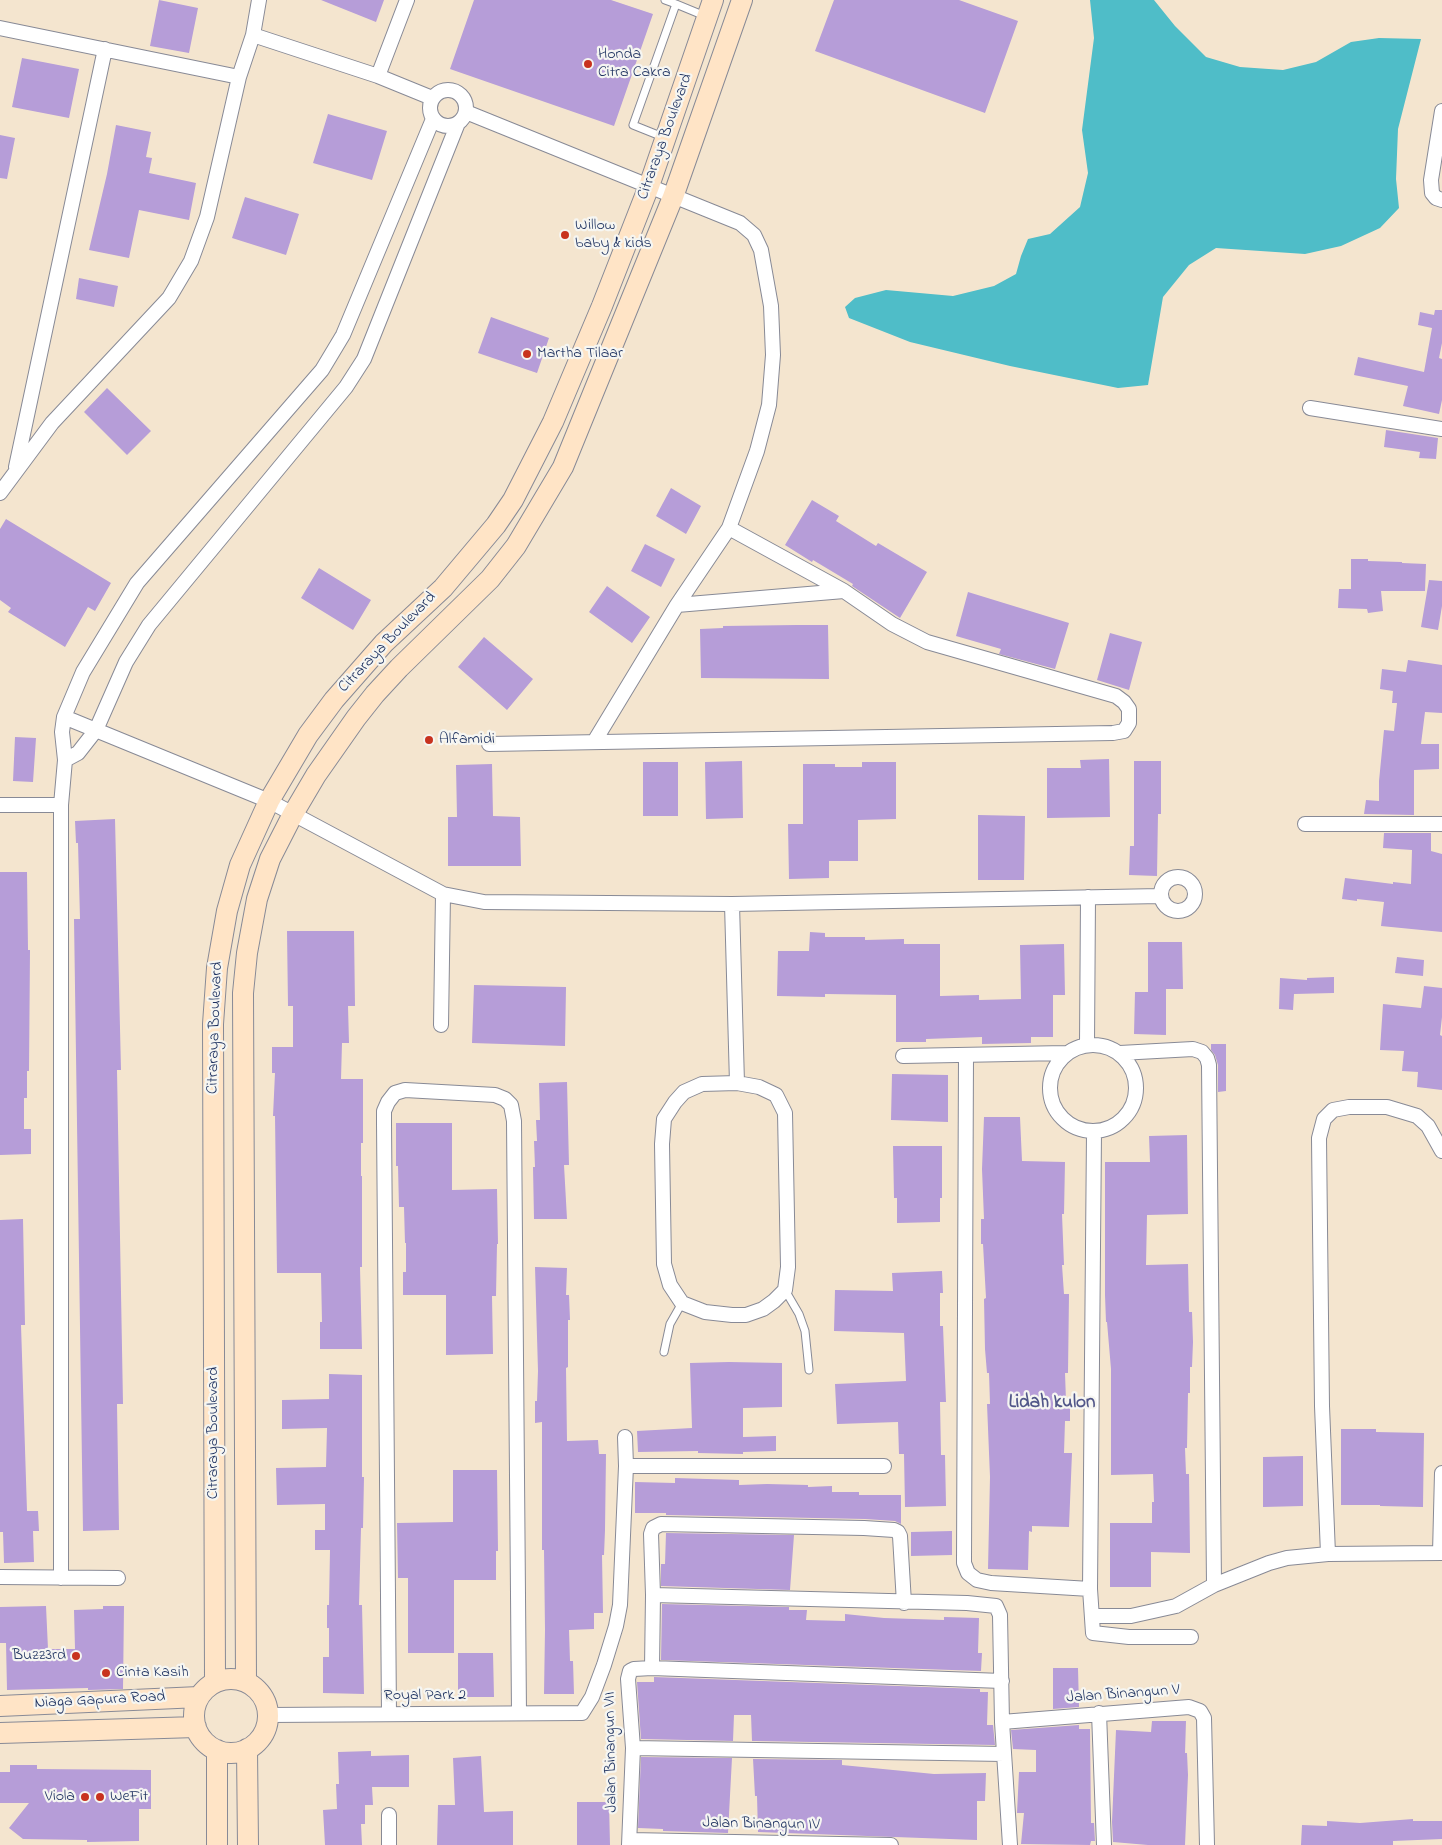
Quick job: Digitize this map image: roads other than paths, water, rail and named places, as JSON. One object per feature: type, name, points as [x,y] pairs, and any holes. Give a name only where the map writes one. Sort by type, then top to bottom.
[{"type":"main road","name":"Citraraya Boulevard","points":[[246,1682],[243,993],[247,953],[257,899],[270,859],[293,814],[316,776],[375,694],[490,579],[516,546],[563,467],[674,196],[742,0]]},
{"type":"main road","name":"Citraraya Boulevard","points":[[215,1682],[213,1024],[217,968],[227,911],[240,865],[269,801],[308,735],[345,686],[384,643],[443,588],[496,525],[513,500],[553,422],[602,306],[649,186],[710,8]]},
{"type":"main road","points":[[230,1679],[246,1682],[262,1695],[268,1715],[267,1726],[263,1735],[247,1749],[232,1753],[217,1750],[208,1745],[196,1728],[194,1717],[196,1706],[206,1688],[215,1682],[230,1679]]},
{"type":"main road","name":"Niaga Gapura Road","points":[[0,1706],[200,1697]]},
{"type":"main road","name":"Niaga Gapura Road","points":[[0,1733],[196,1728]]},
{"type":"main road","points":[[247,1749],[248,1845]]},
{"type":"main road","points":[[217,1750],[217,1845]]},
{"type":"street","points":[[0,492],[52,423],[169,298],[191,261],[207,217],[239,77],[253,35],[259,0]]},
{"type":"street","points":[[378,76],[406,0]]},
{"type":"street","points":[[0,28],[239,77]]},
{"type":"street","points":[[253,35],[378,76],[432,98]]},
{"type":"street","points":[[15,471],[105,49]]},
{"type":"street","points":[[65,760],[78,753],[96,730],[126,662],[149,625],[346,387],[359,366],[462,117],[466,104],[463,98],[451,90],[437,92],[432,98],[430,112],[433,119],[445,127],[462,117]]},
{"type":"street","points":[[1442,111],[1431,180],[1432,193],[1436,198],[1442,200]]},
{"type":"street","points":[[462,117],[649,186],[740,223],[754,235],[761,250],[771,306],[773,355],[770,405],[757,451],[728,528],[677,605],[594,742]]},
{"type":"street","points":[[61,1578],[61,805],[65,760],[62,732],[64,716],[83,672],[137,582],[322,370],[343,335],[433,119]]},
{"type":"street","points":[[1310,408],[1442,429]]},
{"type":"street","points":[[489,744],[1113,733],[1124,731],[1129,723],[1129,709],[1116,696],[927,642],[892,624],[844,591],[728,528]]},
{"type":"street","points":[[677,605],[844,591]]},
{"type":"street","points":[[64,716],[269,801],[443,894],[484,902],[732,904],[1161,896]]},
{"type":"street","points":[[0,805],[61,805]]},
{"type":"street","points":[[1305,824],[1442,824]]},
{"type":"street","points":[[441,1025],[443,894]]},
{"type":"street","points":[[1087,1044],[1088,897]]},
{"type":"street","points":[[732,904],[737,1083]]},
{"type":"street","points":[[903,1056],[1066,1053],[1087,1044],[1104,1045],[1120,1052],[1192,1049],[1202,1052],[1207,1058],[1209,1065],[1214,1585]]},
{"type":"street","points":[[1066,1053],[1054,1067],[1050,1085],[1052,1103],[1062,1118],[1077,1128],[1094,1132],[1115,1126],[1131,1112],[1137,1091],[1134,1070],[1120,1052]]},
{"type":"street","points":[[966,1055],[964,1563],[968,1573],[977,1580],[991,1583],[1090,1589]]},
{"type":"street","points":[[737,1083],[759,1087],[776,1095],[785,1113],[788,1267],[785,1290],[764,1309],[746,1315],[732,1316],[705,1312],[682,1303],[670,1285],[664,1264],[662,1144],[664,1119],[684,1092],[702,1084],[737,1083]]},
{"type":"street","points":[[389,1714],[384,1111],[395,1093],[405,1090],[496,1095],[505,1099],[511,1105],[514,1120],[519,1713]]},
{"type":"street","points":[[1328,1554],[1322,1406],[1319,1138],[1324,1119],[1333,1110],[1349,1107],[1387,1107],[1417,1116],[1428,1126],[1442,1151]]},
{"type":"street","points":[[1094,1132],[1090,1589],[1093,1633],[1130,1637],[1191,1637]]},
{"type":"street","points":[[625,1437],[626,1466],[884,1466]]},
{"type":"street","name":"Royal Park 2","points":[[268,1715],[582,1712],[592,1697],[618,1619],[626,1466]]},
{"type":"street","points":[[1092,1616],[1131,1616],[1176,1606],[1214,1585],[1269,1563],[1287,1558],[1328,1554],[1441,1553],[1442,1473]]},
{"type":"street","points":[[904,1603],[900,1536],[894,1530],[673,1524],[656,1526],[651,1530],[653,1595],[647,1668],[1002,1681]]},
{"type":"street","points":[[0,1577],[118,1578]]},
{"type":"street","points":[[653,1595],[996,1606],[1000,1615],[1002,1722],[1010,1845]]},
{"type":"street","name":"Jalan Binangun VII","points":[[630,1842],[633,1748],[628,1675],[630,1671],[647,1668]]},
{"type":"street","name":"Jalan Binangun V","points":[[1002,1722],[1189,1707],[1202,1713],[1204,1718],[1207,1845]]},
{"type":"street","points":[[1098,1713],[1104,1845]]},
{"type":"street","points":[[633,1748],[1004,1754]]},
{"type":"street","points":[[389,1815],[389,1845]]},
{"type":"street","name":"Jalan Binangun IV","points":[[630,1842],[891,1845]]},
{"type":"lane","points":[[665,0],[676,4],[710,8]]},
{"type":"lane","points":[[666,138],[632,125],[676,4]]},
{"type":"lane","points":[[785,1290],[799,1314],[805,1331],[809,1370]]},
{"type":"lane","points":[[664,1352],[670,1324],[682,1303]]},
{"type":"water","points":[[1090,0],[1154,0],[1175,26],[1206,57],[1240,67],[1283,70],[1316,62],[1351,42],[1379,38],[1421,39],[1398,129],[1396,179],[1399,208],[1380,228],[1341,246],[1305,254],[1216,248],[1189,265],[1163,297],[1148,385],[1118,388],[1010,366],[910,342],[849,318],[845,307],[855,298],[886,290],[953,296],[994,286],[1016,274],[1028,239],[1050,234],[1080,207],[1088,173],[1082,130],[1094,38]]},
{"type":"place","name":"Honda Citra Cakra","points":[[588,64]]},
{"type":"place","name":"Willow baby & kids","points":[[565,235]]},
{"type":"place","name":"Martha Tilaar","points":[[527,354]]},
{"type":"place","name":"Alfamidi","points":[[429,740]]},
{"type":"place","name":"Buzz3rd","points":[[76,1656]]},
{"type":"place","name":"Cinta Kasih","points":[[106,1673]]},
{"type":"place","name":"Viola","points":[[85,1797]]},
{"type":"place","name":"WeFit","points":[[100,1797]]},
{"type":"district","name":"Lidah kulon","points":[[1052,1404]]}]
